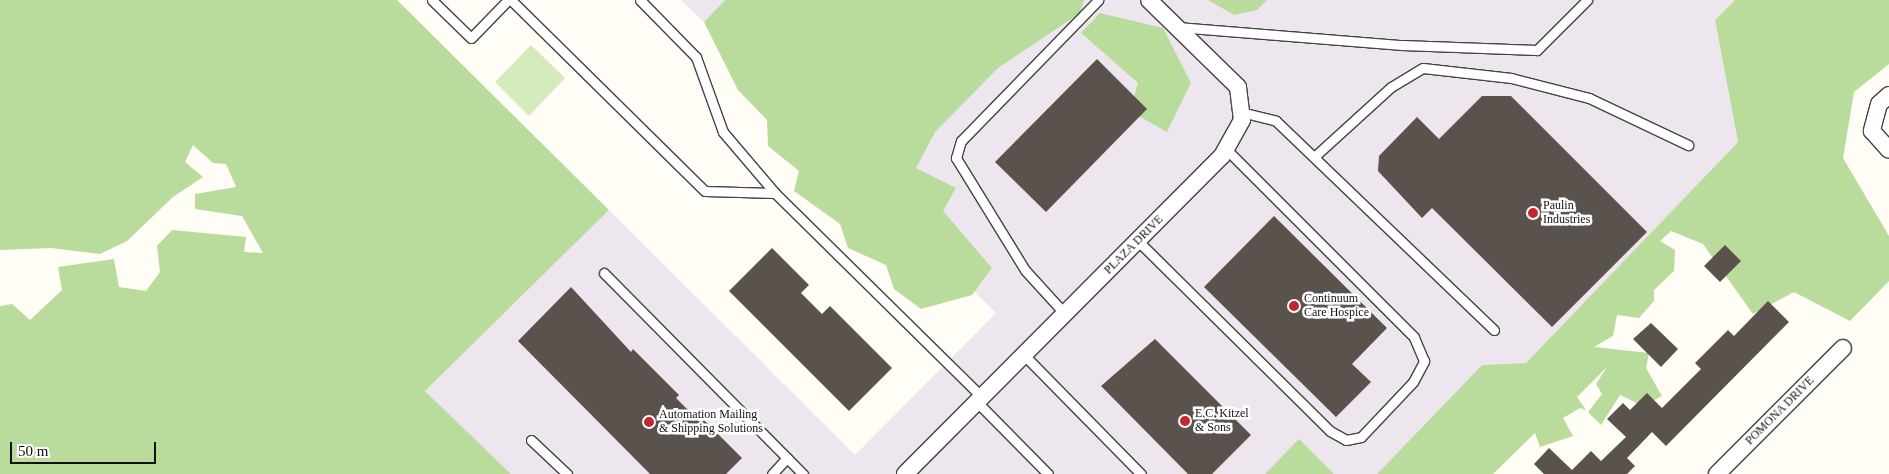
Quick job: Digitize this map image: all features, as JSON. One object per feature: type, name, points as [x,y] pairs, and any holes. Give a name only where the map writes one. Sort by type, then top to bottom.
[{"type":"street","name":"PLAZA DRIVE","points":[[905,474],[1066,314],[1226,149],[1242,120],[1238,87],[1149,0]]},
{"type":"street","points":[[1889,95],[1880,104],[1872,131],[1889,150]]},
{"type":"street","name":"POMONA DRIVE","points":[[1718,474],[1844,348]]},
{"type":"lane","points":[[432,0],[471,38],[509,0],[705,191],[774,193]]},
{"type":"lane","points":[[640,0],[696,57],[723,132],[774,193],[979,400],[1048,474]]},
{"type":"lane","points":[[1066,314],[1025,270],[956,158],[961,141],[1098,0]]},
{"type":"lane","points":[[1177,27],[1402,45],[1537,50],[1587,0]]},
{"type":"lane","points":[[1314,157],[1391,87],[1423,68],[1511,78],[1589,98],[1688,145]]},
{"type":"lane","points":[[1241,112],[1276,121],[1494,330]]},
{"type":"lane","points":[[1138,241],[1330,431],[1346,440],[1361,437],[1413,382],[1424,361],[1414,337],[1226,149]]},
{"type":"lane","points":[[604,273],[803,474]]},
{"type":"lane","points":[[1024,355],[1141,474]]},
{"type":"lane","points":[[531,440],[566,474]]},
{"type":"lane","points":[[772,474],[787,458]]},
{"type":"shaded area","points":[[681,0],[725,0],[704,22]]},
{"type":"shaded area","points":[[1049,0],[1735,0],[1715,20],[1738,142],[1526,363],[1482,365],[1377,474],[1334,474],[1299,440],[1265,474],[511,474],[425,391],[609,210],[855,455],[996,313],[869,187]]},
{"type":"green space","points":[[0,0],[397,0],[609,210],[425,391],[511,474],[0,474],[0,306],[12,304],[30,320],[62,290],[58,267],[114,259],[119,287],[146,291],[160,272],[157,246],[172,230],[246,237],[244,252],[263,253],[242,216],[195,209],[195,194],[236,187],[226,164],[213,163],[193,145],[185,162],[203,177],[173,197],[127,241],[100,254],[51,248],[0,250]]},
{"type":"green space","points":[[725,0],[1084,0],[1080,13],[998,68],[935,132],[916,168],[956,188],[943,211],[992,268],[972,295],[921,309],[894,289],[886,265],[848,248],[840,224],[794,191],[799,171],[768,146],[767,120],[738,90],[704,22]]},
{"type":"green space","points":[[1208,0],[1267,0],[1257,10],[1234,15]]},
{"type":"green space","points":[[1735,0],[1889,0],[1889,64],[1854,92],[1843,158],[1889,236],[1889,281],[1850,321],[1794,292],[1753,314],[1703,244],[1671,231],[1660,241],[1675,250],[1674,271],[1654,290],[1654,301],[1639,318],[1617,315],[1613,336],[1594,347],[1649,353],[1646,368],[1662,396],[1643,406],[1620,395],[1601,425],[1588,412],[1602,394],[1596,384],[1607,367],[1577,397],[1586,410],[1580,408],[1563,418],[1573,436],[1540,447],[1535,433],[1493,474],[1377,474],[1482,365],[1526,363],[1738,142],[1715,20]]},
{"type":"green space","points":[[1100,13],[1163,28],[1191,83],[1167,132],[1130,111],[1138,83],[1081,33]]},
{"type":"green space","points":[[531,45],[565,78],[529,116],[495,82]]},
{"type":"green space","points":[[1299,439],[1334,474],[1265,474]]},
{"type":"building","points":[[1097,59],[1147,109],[1046,212],[995,162]]},
{"type":"building","name":"Paulin Industries","points":[[1482,96],[1511,96],[1647,232],[1552,327],[1432,208],[1422,218],[1378,171],[1379,156],[1417,117],[1439,139]]},
{"type":"building","name":"Continuum Care Hospice","points":[[1274,216],[1387,328],[1352,364],[1371,382],[1336,417],[1204,287]]},
{"type":"building","points":[[1725,245],[1741,261],[1720,282],[1704,266]]},
{"type":"building","points":[[772,248],[809,285],[801,293],[822,314],[830,306],[892,368],[849,411],[729,291]]},
{"type":"building","points":[[571,287],[631,352],[633,349],[679,395],[676,398],[701,423],[704,420],[742,458],[726,474],[650,474],[518,341]]},
{"type":"building","points":[[1768,301],[1789,322],[1666,446],[1652,432],[1627,458],[1635,466],[1627,474],[1544,474],[1534,464],[1549,448],[1572,470],[1591,451],[1601,461],[1626,437],[1607,419],[1623,403],[1630,410],[1647,393],[1662,408],[1701,369],[1695,363],[1728,330],[1734,336]]},
{"type":"building","points":[[1651,323],[1678,349],[1661,367],[1633,339]]},
{"type":"building","name":"E.C. Kitzel & Sons","points":[[1155,339],[1251,435],[1212,474],[1188,474],[1101,386]]},
{"type":"place","name":"Paulin Industries","points":[[1533,213]]},
{"type":"place","name":"Continuum Care Hospice","points":[[1294,306]]},
{"type":"place","name":"E.C. Kitzel & Sons","points":[[1185,421]]},
{"type":"place","name":"Automation Mailing & Shipping Solutions","points":[[649,422]]}]
